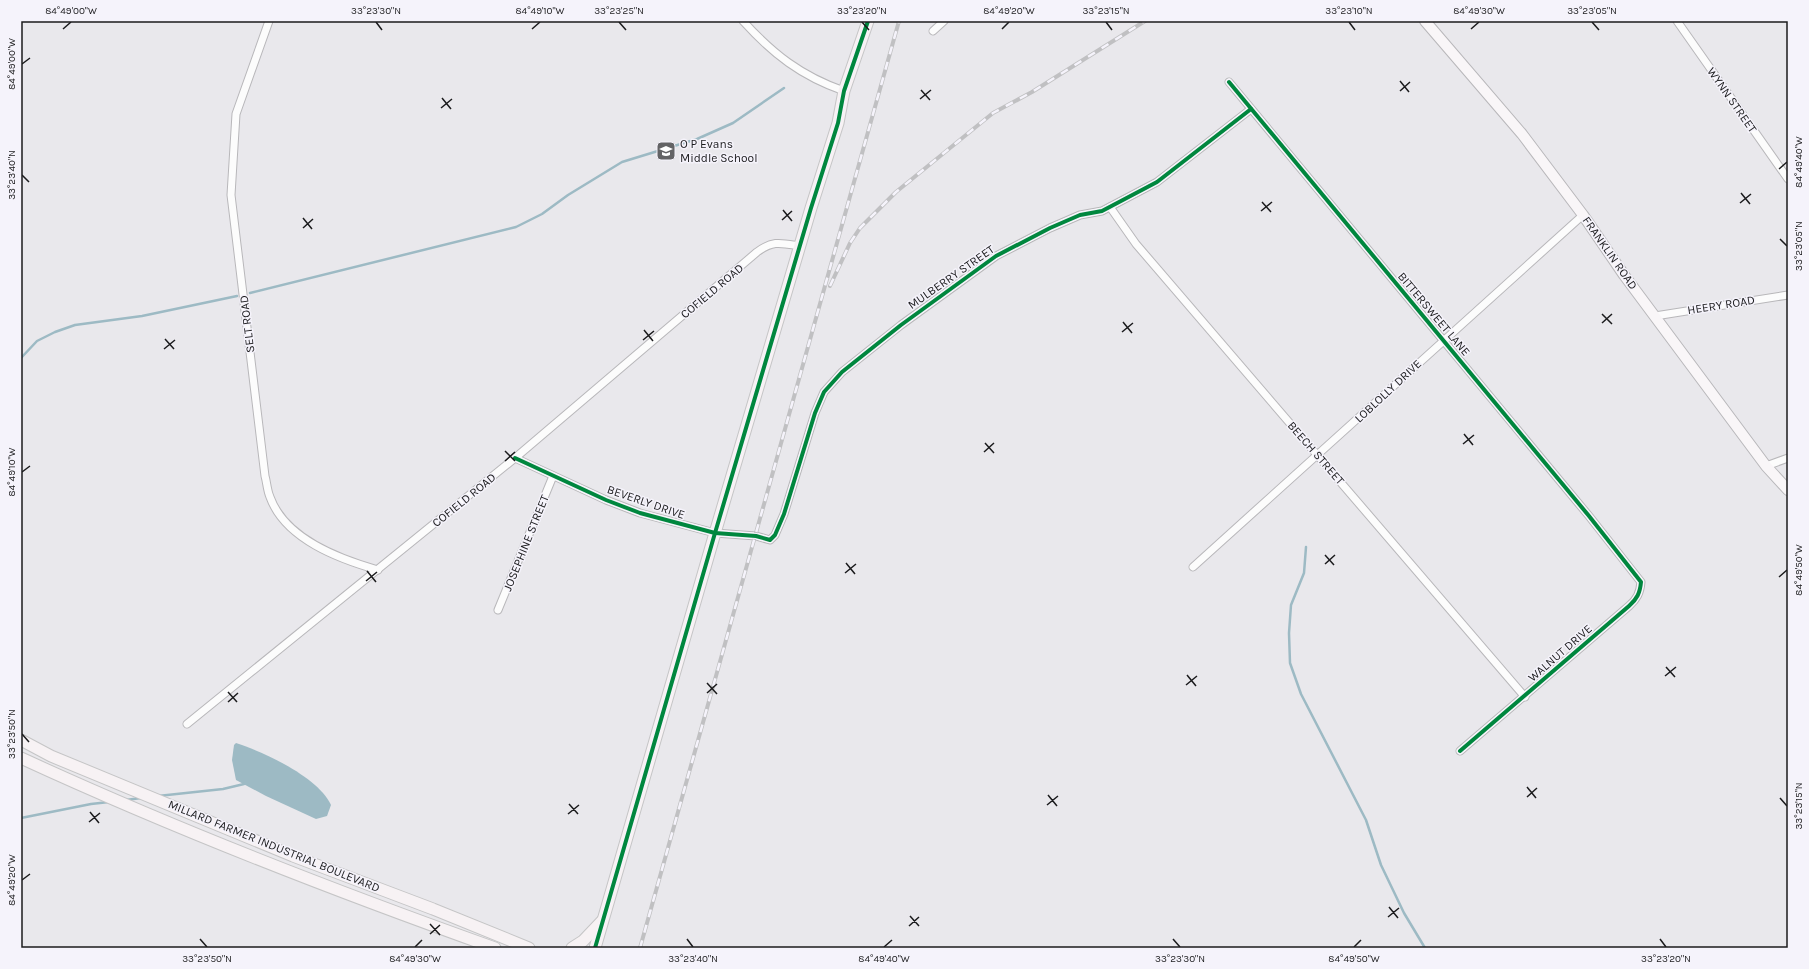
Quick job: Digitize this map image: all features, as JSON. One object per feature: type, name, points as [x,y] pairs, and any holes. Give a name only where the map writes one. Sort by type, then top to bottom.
[{"type":"main road","points":[[595,948],[715,533],[838,123],[844,91],[868,21]]},
{"type":"main road","name":"FRANKLIN ROAD","points":[[1425,21],[1522,134],[1583,215],[1624,275],[1766,466],[1788,490]]},
{"type":"main road","name":"MILLARD FARMER INDUSTRIAL BOULEVARD","points":[[21,740],[58,759],[293,856],[434,909],[529,948]]},
{"type":"main road","name":"MILLARD FARMER INDUSTRIAL BOULEVARD","points":[[21,758],[80,785],[271,864],[400,914],[495,948]]},
{"type":"main road","points":[[572,948],[583,941],[604,919]]},
{"type":"street","name":"SELT ROAD","points":[[269,21],[236,114],[232,195],[265,476],[270,498],[282,518],[303,539],[330,553],[378,570]]},
{"type":"street","points":[[743,21],[772,51],[792,66],[820,83],[844,91]]},
{"type":"street","points":[[933,31],[944,21]]},
{"type":"street","name":"WYNN STREET","points":[[1677,21],[1788,179]]},
{"type":"street","name":"BITTERSWEET LANE","points":[[1229,82],[1624,559]]},
{"type":"street","name":"MULBERRY STREET","points":[[775,535],[784,514],[814,413],[824,392],[842,372],[901,324],[996,256],[1050,228],[1080,215],[1102,211],[1134,195],[1174,171],[1251,109]]},
{"type":"street","name":"BEECH STREET","points":[[1110,207],[1136,244],[1524,697]]},
{"type":"street","name":"LOBLOLLY DRIVE","points":[[1193,567],[1318,456],[1443,340],[1583,215]]},
{"type":"street","name":"COFIELD ROAD","points":[[187,724],[515,458],[760,250],[770,244],[779,242],[800,246]]},
{"type":"street","name":"HEERY ROAD","points":[[1655,316],[1788,295]]},
{"type":"street","name":"BEVERLY DRIVE","points":[[515,458],[640,513],[715,533],[756,536],[770,540],[775,535]]},
{"type":"street","points":[[1766,466],[1788,458]]},
{"type":"street","name":"JOSEPHINE STREET","points":[[498,610],[553,476]]},
{"type":"street","name":"WALNUT DRIVE","points":[[1460,751],[1637,599],[1641,582],[1624,559]]},
{"type":"water","points":[[236,743],[275,759],[303,775],[315,785],[331,805],[327,816],[316,819],[266,796],[236,780],[232,760],[234,745]]},
{"type":"waterway","points":[[250,293],[516,227],[542,214],[568,195],[622,162],[697,139],[733,123],[784,88]]},
{"type":"waterway","points":[[21,358],[37,341],[55,332],[75,325],[142,316],[237,296]]},
{"type":"waterway","points":[[1306,547],[1304,573],[1291,605],[1289,633],[1290,663],[1301,694],[1366,820],[1381,865],[1404,913],[1425,948]]},
{"type":"waterway","points":[[158,796],[223,789],[244,784]]},
{"type":"waterway","points":[[126,800],[141,798]]},
{"type":"waterway","points":[[21,818],[91,804],[109,802]]},
{"type":"railway","points":[[640,948],[899,21]]},
{"type":"railway","points":[[830,286],[850,243],[860,228],[896,192],[993,113],[1032,92],[1145,21]]},
{"type":"cycle path","points":[[595,948],[715,533],[811,208],[838,123],[844,91],[868,21]]},
{"type":"cycle path","points":[[1229,82],[1589,516],[1641,582],[1638,596],[1629,606],[1460,751]]},
{"type":"cycle path","points":[[515,458],[606,500],[640,513],[715,533],[756,536],[770,540],[775,535],[784,514],[815,413],[824,392],[842,372],[901,325],[996,256],[1050,228],[1080,215],[1102,211],[1157,182],[1251,109]]},
{"type":"place","name":"O P Evans Middle School","points":[[666,151]]}]
